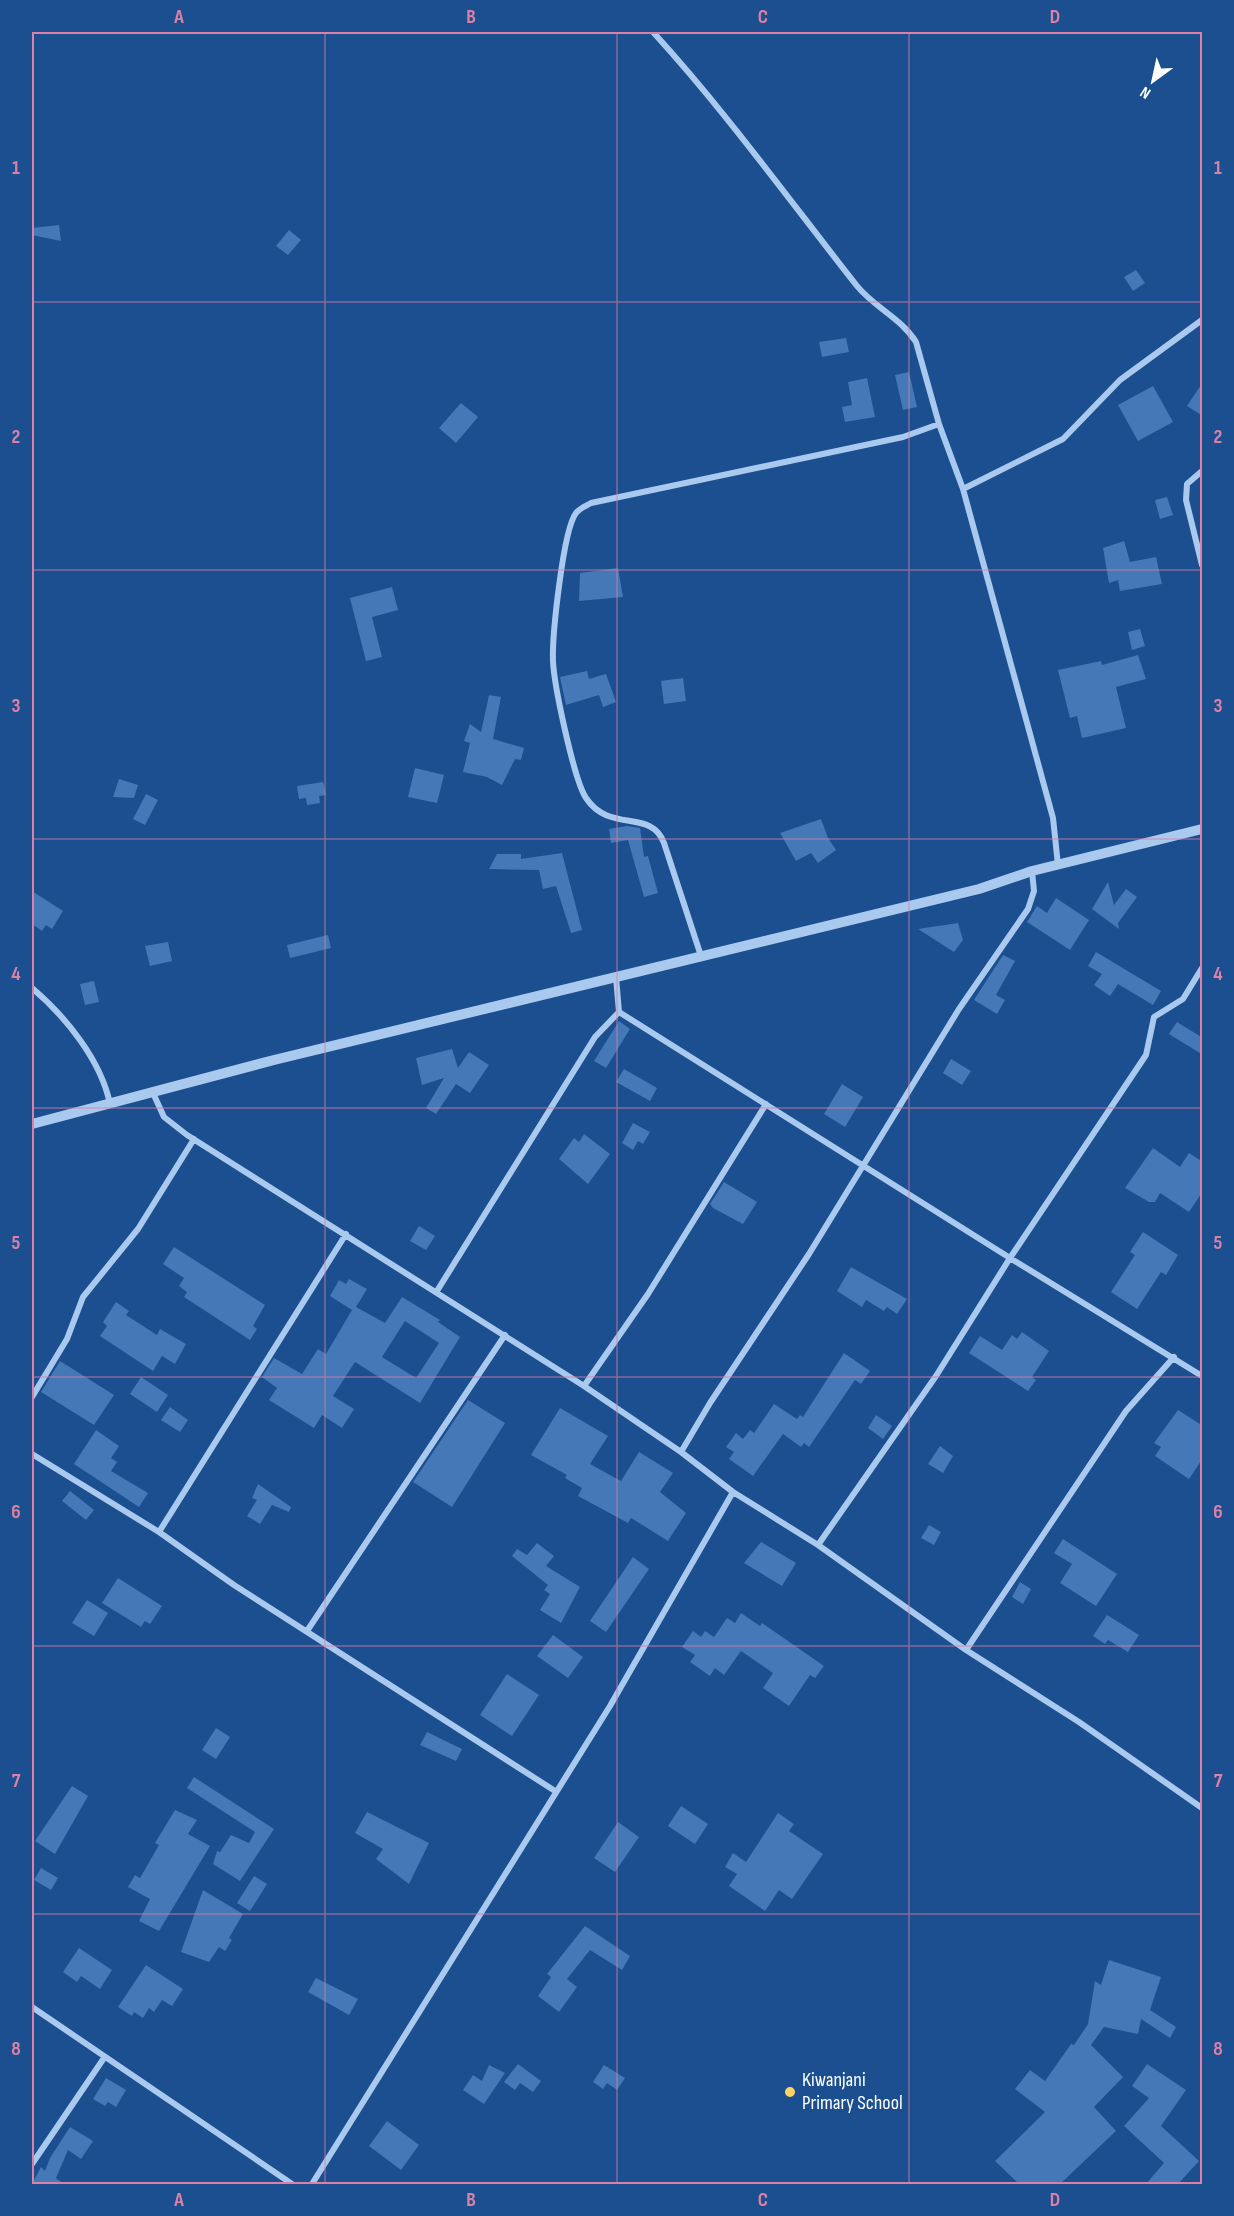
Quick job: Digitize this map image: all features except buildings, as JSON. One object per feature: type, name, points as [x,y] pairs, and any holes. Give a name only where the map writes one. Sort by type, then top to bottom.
[{"type":"street","points":[[653,32],[696,78],[866,296],[910,332],[923,362],[939,424],[963,489],[1053,818],[1058,865]]},
{"type":"street","points":[[963,489],[1063,439],[1120,380],[1203,320]]},
{"type":"street","points":[[701,956],[664,843],[657,829],[645,823],[612,819],[600,813],[586,799],[578,777],[556,683],[553,659],[566,540],[572,521],[581,508],[591,503],[903,437],[939,424]]},
{"type":"street","points":[[1203,471],[1187,484],[1186,500],[1203,565]]},
{"type":"street","points":[[32,1124],[285,1057],[979,889],[1032,871],[1203,829]]},
{"type":"street","points":[[681,1452],[959,1009],[1028,909],[1034,891],[1032,871]]},
{"type":"street","points":[[818,1545],[936,1376],[1010,1258],[1146,1055],[1154,1017],[1183,999],[1203,968]]},
{"type":"street","points":[[616,977],[620,1012]]},
{"type":"street","points":[[32,988],[63,1021],[99,1069],[110,1104]]},
{"type":"street","points":[[620,1012],[862,1166],[1203,1376]]},
{"type":"street","points":[[437,1291],[595,1036],[620,1012]]},
{"type":"street","points":[[153,1093],[164,1117],[194,1139],[584,1386],[681,1452],[733,1492],[818,1545],[966,1650],[1079,1722],[1203,1808]]},
{"type":"street","points":[[584,1386],[648,1293],[766,1104]]},
{"type":"street","points":[[32,1397],[67,1339],[83,1297],[138,1229],[194,1139]]},
{"type":"street","points":[[159,1532],[346,1234]]},
{"type":"street","points":[[307,1631],[505,1335]]},
{"type":"street","points":[[966,1650],[1126,1411],[1174,1357]]},
{"type":"street","points":[[32,1454],[159,1532],[307,1631],[555,1791]]},
{"type":"street","points":[[312,2184],[459,1952],[555,1791],[610,1706],[733,1492]]},
{"type":"street","points":[[32,2007],[292,2184]]},
{"type":"street","points":[[32,2164],[104,2058]]},
{"type":"place","name":"Kiwanjani Primary School","points":[[790,2092]]}]
